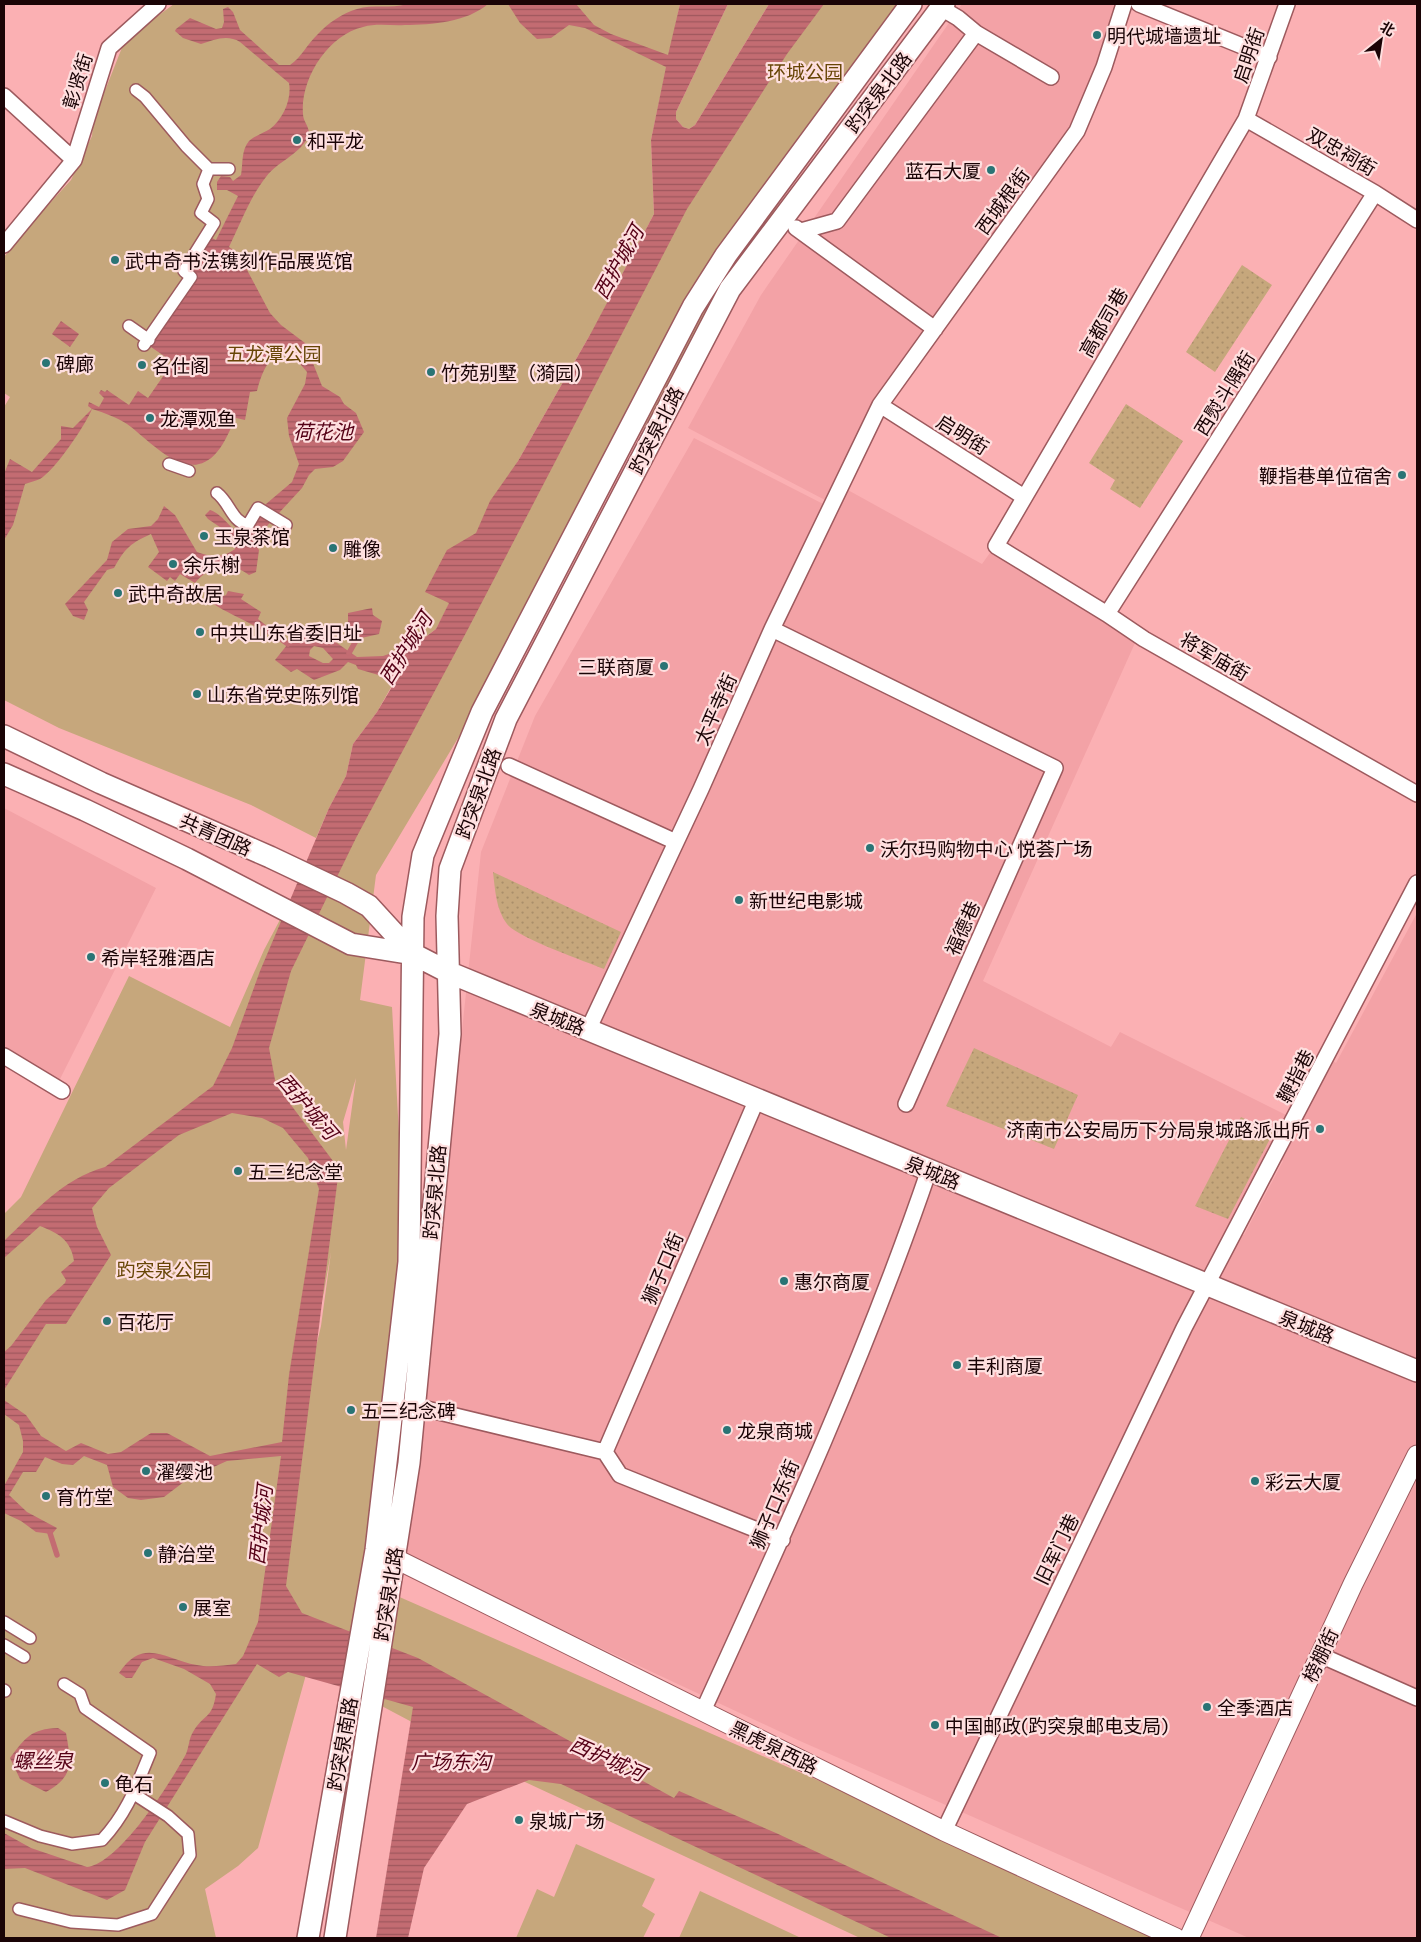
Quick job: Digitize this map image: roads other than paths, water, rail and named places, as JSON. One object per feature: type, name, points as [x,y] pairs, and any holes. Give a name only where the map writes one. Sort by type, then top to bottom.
[{"type":"main road","name":"趵突泉北路","points":[[385,1554],[409,1262],[413,917],[423,854],[482,712],[689,316],[726,255],[911,4]]},
{"type":"main road","name":"趵突泉北路","points":[[385,1554],[409,1463],[450,1034],[447,916],[450,869],[506,719],[730,289],[940,5]]},
{"type":"main road","name":"共青团路","points":[[4,736],[100,783],[270,857],[346,893],[369,906],[413,954]]},
{"type":"main road","name":"共青团路","points":[[4,774],[124,829],[351,944],[413,954],[448,972]]},
{"type":"main road","name":"泉城路","points":[[448,972],[1417,1372]]},
{"type":"main road","name":"趵突泉南路","points":[[308,1938],[360,1701],[385,1554]]},
{"type":"main road","name":"趵突泉南路","points":[[335,1938],[360,1701]]},
{"type":"street","name":"彰贤街","points":[[74,160],[109,48],[158,4]]},
{"type":"street","name":"西城根街","points":[[880,405],[1077,132],[1104,67],[1124,4]]},
{"type":"street","points":[[1139,4],[1268,57]]},
{"type":"street","name":"启明街","points":[[1246,119],[1287,4]]},
{"type":"street","points":[[940,5],[976,33],[1051,77]]},
{"type":"street","points":[[800,231],[837,222],[976,33]]},
{"type":"street","points":[[136,90],[145,97],[186,146],[209,169],[229,169]]},
{"type":"street","points":[[4,96],[74,160],[4,245]]},
{"type":"street","name":"双忠祠街","points":[[1246,119],[1375,193],[1417,220]]},
{"type":"street","name":"高都司巷","points":[[996,546],[1246,119]]},
{"type":"street","points":[[129,326],[146,342],[191,277],[184,270],[214,223],[202,213],[208,198],[203,184],[209,169]]},
{"type":"street","name":"西熨斗隅街","points":[[1107,614],[1375,193]]},
{"type":"street","points":[[784,217],[800,231],[936,329]]},
{"type":"street","name":"启明街","points":[[880,405],[1024,496]]},
{"type":"street","name":"太平寺街","points":[[588,1030],[772,630],[880,405]]},
{"type":"street","points":[[169,464],[190,471]]},
{"type":"street","points":[[217,493],[226,500],[237,521],[242,524],[248,525],[258,508],[282,522]]},
{"type":"street","name":"将军庙街","points":[[996,546],[1144,639],[1417,794]]},
{"type":"street","name":"福德巷","points":[[772,630],[1055,768],[906,1104]]},
{"type":"street","points":[[509,766],[676,842]]},
{"type":"street","name":"鞭指巷","points":[[1206,1284],[1285,1140],[1417,883]]},
{"type":"street","points":[[4,1056],[62,1091]]},
{"type":"street","name":"狮子口街","points":[[605,1452],[756,1099]]},
{"type":"street","name":"狮子口东街","points":[[703,1711],[782,1540],[866,1337],[929,1170]]},
{"type":"street","name":"旧军门巷","points":[[944,1831],[1206,1284]]},
{"type":"street","points":[[414,1406],[605,1452],[620,1475],[782,1540]]},
{"type":"street","name":"榜棚街","points":[[1188,1938],[1320,1656],[1417,1455]]},
{"type":"street","name":"黑虎泉西路","points":[[385,1554],[944,1831],[1176,1938]]},
{"type":"street","points":[[5,1625],[30,1638]]},
{"type":"street","points":[[4,1645],[24,1657]]},
{"type":"street","points":[[1320,1656],[1417,1698]]},
{"type":"street","points":[[4,1821],[40,1836],[72,1844],[102,1840],[120,1821],[134,1794],[150,1754],[85,1708],[80,1694],[64,1684]]},
{"type":"street","points":[[19,1908],[71,1922],[118,1925],[152,1914],[190,1855],[188,1834],[168,1816],[134,1794]]},
{"type":"water","name":"荷花池","points":[[407,4],[488,4],[480,10],[460,19],[426,24],[368,26],[350,32],[338,39],[319,60],[311,73],[306,87],[303,101],[303,117],[309,132],[307,139],[298,150],[271,171],[260,185],[229,247],[238,253],[270,313],[281,325],[305,343],[322,386],[340,397],[344,404],[356,413],[364,432],[343,461],[333,467],[315,469],[309,475],[302,488],[267,526],[251,538],[259,550],[256,572],[249,575],[235,568],[220,567],[213,569],[195,583],[180,574],[175,581],[170,577],[167,581],[148,567],[159,552],[151,534],[129,547],[114,568],[107,570],[84,602],[88,610],[84,620],[73,616],[65,604],[107,560],[112,542],[128,529],[151,526],[158,519],[164,506],[175,515],[197,552],[221,556],[235,549],[236,538],[205,515],[210,510],[220,516],[237,532],[248,536],[266,504],[292,482],[299,464],[289,436],[287,418],[305,384],[307,372],[290,352],[283,352],[271,359],[264,371],[257,391],[250,392],[245,420],[236,418],[220,448],[206,462],[194,465],[170,458],[127,424],[110,415],[88,406],[89,402],[99,407],[104,398],[99,393],[101,390],[105,392],[107,390],[129,405],[138,391],[148,398],[173,362],[148,345],[189,270],[212,238],[216,240],[238,196],[227,190],[217,190],[217,182],[221,176],[230,177],[233,181],[241,175],[243,153],[246,145],[251,139],[275,125],[283,114],[288,102],[289,83],[240,42],[225,38],[201,44],[183,38],[175,31],[176,29],[190,18],[216,29],[222,28],[224,22],[223,9],[228,7],[233,12],[240,30],[279,65],[290,65],[326,26],[341,16],[357,9]]},
{"type":"water","name":"广场东沟","points":[[508,4],[576,4],[594,25],[611,34],[668,55],[680,4],[728,4],[676,112],[676,119],[683,127],[689,129],[695,125],[769,4],[824,4],[787,54],[687,209],[468,629],[356,838],[291,971],[269,1048],[276,1085],[339,1169],[286,1586],[302,1613],[418,1658],[674,1798],[679,1791],[776,1833],[1002,1938],[891,1938],[561,1784],[529,1780],[467,1804],[424,1868],[408,1938],[376,1938],[413,1707],[288,1672],[279,1677],[257,1664],[145,1842],[125,1890],[107,1900],[25,1868],[4,1869],[4,1833],[31,1848],[87,1867],[100,1862],[114,1852],[143,1820],[157,1801],[186,1754],[193,1732],[210,1712],[216,1694],[210,1684],[184,1669],[153,1658],[142,1662],[132,1678],[126,1678],[119,1673],[137,1655],[146,1653],[155,1653],[207,1666],[236,1664],[243,1656],[258,1622],[281,1456],[227,1461],[189,1478],[164,1497],[141,1500],[128,1498],[113,1487],[107,1465],[84,1456],[73,1465],[62,1464],[45,1457],[36,1472],[23,1472],[9,1495],[27,1512],[57,1528],[52,1534],[36,1532],[21,1521],[4,1513],[4,1486],[23,1452],[23,1441],[19,1425],[4,1414],[4,1400],[26,1415],[41,1436],[66,1451],[81,1443],[108,1454],[121,1452],[151,1433],[167,1433],[210,1456],[282,1442],[289,1375],[319,1189],[308,1158],[283,1128],[262,1118],[232,1113],[179,1135],[109,1188],[92,1208],[97,1227],[111,1255],[66,1324],[46,1324],[4,1390],[4,1352],[11,1346],[46,1300],[65,1283],[66,1280],[61,1272],[74,1261],[70,1248],[63,1238],[40,1226],[4,1258],[4,1241],[50,1197],[76,1179],[105,1167],[213,1086],[232,1048],[260,971],[329,808],[346,776],[353,744],[377,712],[399,675],[394,674],[392,679],[358,669],[356,665],[348,662],[340,670],[314,680],[297,669],[291,672],[275,660],[295,635],[317,634],[334,641],[357,657],[383,656],[415,645],[436,629],[449,603],[425,592],[447,550],[476,533],[490,501],[518,461],[591,333],[654,214],[651,140],[666,67],[585,28],[569,25],[551,38],[537,39],[520,23]],"holes":[[[314,646],[323,648],[333,659],[329,663],[323,663],[309,656],[310,650]]]},
{"type":"water","points":[[61,321],[79,334],[70,347],[52,334]]},
{"type":"water","points":[[92,409],[76,436],[53,467],[40,479],[25,484],[13,525],[4,540],[4,474],[10,459],[32,472],[61,439],[61,426],[73,428]]},
{"type":"water","points":[[228,591],[244,594],[241,599],[261,612],[258,619],[272,630],[269,635],[212,603],[215,599],[226,595]]},
{"type":"water","points":[[372,608],[373,615],[382,621],[379,634],[357,639],[348,629],[348,613]]},
{"type":"water","name":"螺丝泉","points":[[58,1728],[66,1733],[70,1760],[69,1767],[62,1780],[46,1792],[20,1779],[10,1758],[30,1735],[41,1730]]},
{"type":"waterway","points":[[271,632],[288,644]]},
{"type":"waterway","points":[[349,653],[357,639]]},
{"type":"waterway","points":[[50,1533],[57,1555]]},
{"type":"place","name":"明代城墙遗址","points":[[1097,35]]},
{"type":"place","name":"和平龙","points":[[297,140]]},
{"type":"place","name":"蓝石大厦","points":[[991,170]]},
{"type":"place","name":"武中奇书法镌刻作品展览馆","points":[[115,260]]},
{"type":"place","name":"碑廊","points":[[46,363]]},
{"type":"place","name":"名仕阁","points":[[142,365]]},
{"type":"place","name":"竹苑别墅（漪园）","points":[[431,372]]},
{"type":"place","name":"龙潭观鱼","points":[[150,418]]},
{"type":"place","name":"鞭指巷单位宿舍","points":[[1402,475]]},
{"type":"place","name":"玉泉茶馆","points":[[204,536]]},
{"type":"place","name":"雕像","points":[[333,548]]},
{"type":"place","name":"余乐榭","points":[[173,564]]},
{"type":"place","name":"武中奇故居","points":[[118,593]]},
{"type":"place","name":"中共山东省委旧址","points":[[200,632]]},
{"type":"place","name":"三联商厦","points":[[664,666]]},
{"type":"place","name":"山东省党史陈列馆","points":[[197,694]]},
{"type":"place","name":"沃尔玛购物中心 悦荟广场","points":[[870,848]]},
{"type":"place","name":"新世纪电影城","points":[[739,900]]},
{"type":"place","name":"希岸轻雅酒店","points":[[91,957]]},
{"type":"place","name":"济南市公安局历下分局泉城路派出所","points":[[1320,1129]]},
{"type":"place","name":"五三纪念堂","points":[[238,1171]]},
{"type":"place","name":"惠尔商厦","points":[[784,1281]]},
{"type":"place","name":"百花厅","points":[[107,1321]]},
{"type":"place","name":"丰利商厦","points":[[957,1365]]},
{"type":"place","name":"五三纪念碑","points":[[351,1410]]},
{"type":"place","name":"龙泉商城","points":[[727,1430]]},
{"type":"place","name":"濯缨池","points":[[146,1471]]},
{"type":"place","name":"彩云大厦","points":[[1255,1481]]},
{"type":"place","name":"育竹堂","points":[[46,1496]]},
{"type":"place","name":"静治堂","points":[[148,1553]]},
{"type":"place","name":"展室","points":[[183,1607]]},
{"type":"place","name":"全季酒店","points":[[1207,1707]]},
{"type":"place","name":"中国邮政(趵突泉邮电支局)","points":[[935,1725]]},
{"type":"place","name":"龟石","points":[[105,1783]]},
{"type":"place","name":"泉城广场","points":[[519,1820]]},
{"type":"park label","name":"环城公园","points":[[805,71]]},
{"type":"park label","name":"五龙潭公园","points":[[274,353]]},
{"type":"park label","name":"趵突泉公园","points":[[164,1269]]},
{"type":"water label","name":"西护城河","points":[[618,262]]},
{"type":"water label","name":"西护城河","points":[[405,648]]},
{"type":"water label","name":"西护城河","points":[[308,1106]]},
{"type":"water label","name":"西护城河","points":[[260,1525]]},
{"type":"water label","name":"西护城河","points":[[608,1758]]}]
